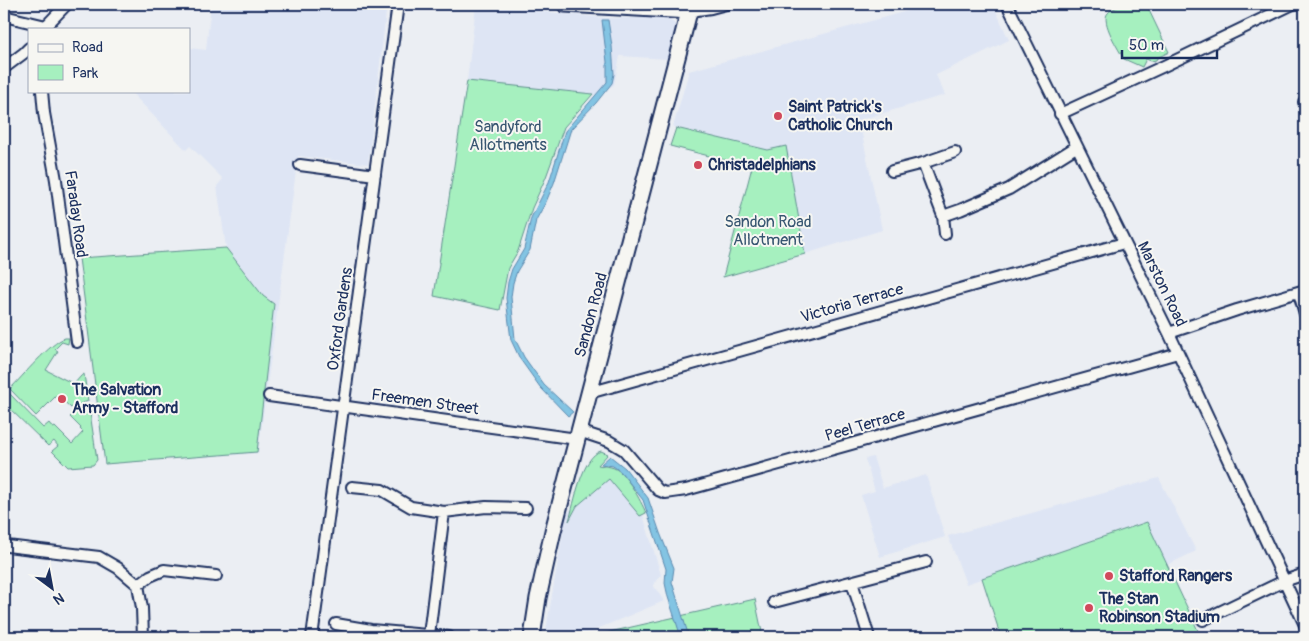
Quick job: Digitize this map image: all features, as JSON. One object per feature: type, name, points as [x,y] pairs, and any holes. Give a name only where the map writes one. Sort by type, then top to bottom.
[{"type":"main road","points":[[565,4],[691,7]]},
{"type":"main road","name":"Sandon Road","points":[[532,637],[553,531],[691,7]]},
{"type":"street","points":[[4,16],[44,27],[67,4]]},
{"type":"street","name":"Oxford Gardens","points":[[312,637],[398,4]]},
{"type":"street","points":[[691,7],[726,4]]},
{"type":"street","name":"Marston Road","points":[[1007,4],[1169,333],[1305,625]]},
{"type":"street","points":[[1060,114],[1293,4]]},
{"type":"street","points":[[4,68],[27,53]]},
{"type":"street","name":"Faraday Road","points":[[42,92],[56,180],[77,342]]},
{"type":"street","points":[[943,216],[1010,189],[1076,147]]},
{"type":"street","points":[[892,171],[955,152]]},
{"type":"street","points":[[923,163],[943,216],[945,234]]},
{"type":"street","points":[[300,165],[375,175]]},
{"type":"street","name":"Victoria Terrace","points":[[589,392],[1124,242]]},
{"type":"street","points":[[1169,333],[1236,310],[1302,291],[1305,314]]},
{"type":"street","name":"Peel Terrace","points":[[578,435],[609,441],[624,450],[658,490],[664,493],[686,490],[1178,353]]},
{"type":"street","name":"Freemen Street","points":[[269,396],[578,435]]},
{"type":"street","points":[[352,487],[382,490],[410,507],[444,512],[486,507],[526,508]]},
{"type":"street","points":[[429,635],[444,512]]},
{"type":"street","points":[[7,546],[99,557],[118,568],[138,585],[142,608],[143,637]]},
{"type":"street","points":[[774,602],[926,562]]},
{"type":"street","points":[[138,585],[150,576],[164,570],[216,576]]},
{"type":"street","points":[[1203,620],[1284,581],[1305,574]]},
{"type":"street","points":[[852,582],[869,637]]},
{"type":"street","points":[[336,624],[371,634],[449,637]]},
{"type":"shaded area","points":[[211,4],[387,4],[368,164],[298,156],[258,453],[105,464],[79,258],[226,248],[217,186],[223,179],[190,146],[186,150],[131,92],[190,92],[190,48],[206,50]]},
{"type":"shaded area","points":[[933,4],[993,4],[1009,40],[936,75],[945,95],[859,120],[882,230],[805,254],[786,147],[768,150],[673,127],[689,71]]},
{"type":"shaded area","points":[[476,5],[606,18],[667,18],[675,24],[677,30],[676,39],[668,59],[620,56],[614,85],[596,95],[467,81]]},
{"type":"shaded area","points":[[873,457],[883,488],[926,475],[945,537],[880,557],[861,495],[875,491],[865,459]]},
{"type":"shaded area","points":[[608,476],[643,515],[661,575],[653,585],[664,601],[574,637],[545,636],[566,514]]},
{"type":"shaded area","points":[[1159,478],[1196,551],[1167,565],[1146,522],[966,584],[948,536]]},
{"type":"green space","points":[[1126,4],[1146,4],[1169,52],[1156,60],[1146,59],[1142,67],[1124,59],[1111,36],[1106,22],[1106,17],[1110,11]]},
{"type":"green space","name":"Sandyford Allotments","points":[[467,81],[593,94],[564,127],[546,177],[532,208],[518,251],[508,268],[500,310],[434,296]]},
{"type":"green space","name":"Sandon Road Allotment","points":[[676,128],[768,150],[786,146],[805,254],[723,277],[752,167],[670,146]]},
{"type":"green space","points":[[226,248],[263,296],[274,304],[257,452],[105,464],[79,258]]},
{"type":"green space","points":[[65,338],[69,338],[68,344],[62,342],[55,349],[58,351],[46,370],[74,384],[84,374],[88,401],[71,408],[57,395],[36,416],[10,389],[44,353]]},
{"type":"green space","points":[[9,393],[43,428],[49,423],[72,444],[83,432],[70,417],[78,410],[89,406],[97,460],[93,465],[68,467],[52,451],[58,446],[54,441],[48,446],[4,403],[4,398]]},
{"type":"green space","points":[[601,451],[608,454],[598,465],[614,468],[623,475],[637,495],[646,513],[640,516],[609,479],[577,506],[569,521],[584,471],[594,455]]},
{"type":"green space","name":"The Stan Robinson Stadium","points":[[1147,522],[1201,637],[1001,637],[982,578]]},
{"type":"green space","points":[[755,599],[763,637],[588,637],[592,636]]},
{"type":"water","points":[[602,20],[608,20],[614,74],[612,83],[571,129],[554,183],[536,220],[530,250],[517,271],[511,297],[515,339],[524,357],[544,385],[573,412],[568,416],[540,387],[520,359],[511,340],[506,298],[512,269],[524,249],[531,218],[549,182],[565,131],[607,82],[607,62]]},
{"type":"water","points":[[610,456],[625,468],[648,498],[674,568],[672,582],[689,637],[681,637],[668,597],[665,583],[666,569],[643,500],[621,472],[613,466],[601,464]]},
{"type":"place","name":"Saint Patrick's Catholic Church","points":[[778,116]]},
{"type":"place","name":"Christadelphians","points":[[698,165]]},
{"type":"place","name":"The Salvation Army - Stafford","points":[[62,399]]},
{"type":"place","name":"Stafford Rangers","points":[[1109,576]]},
{"type":"place","name":"The Stan Robinson Stadium","points":[[1089,608]]}]
